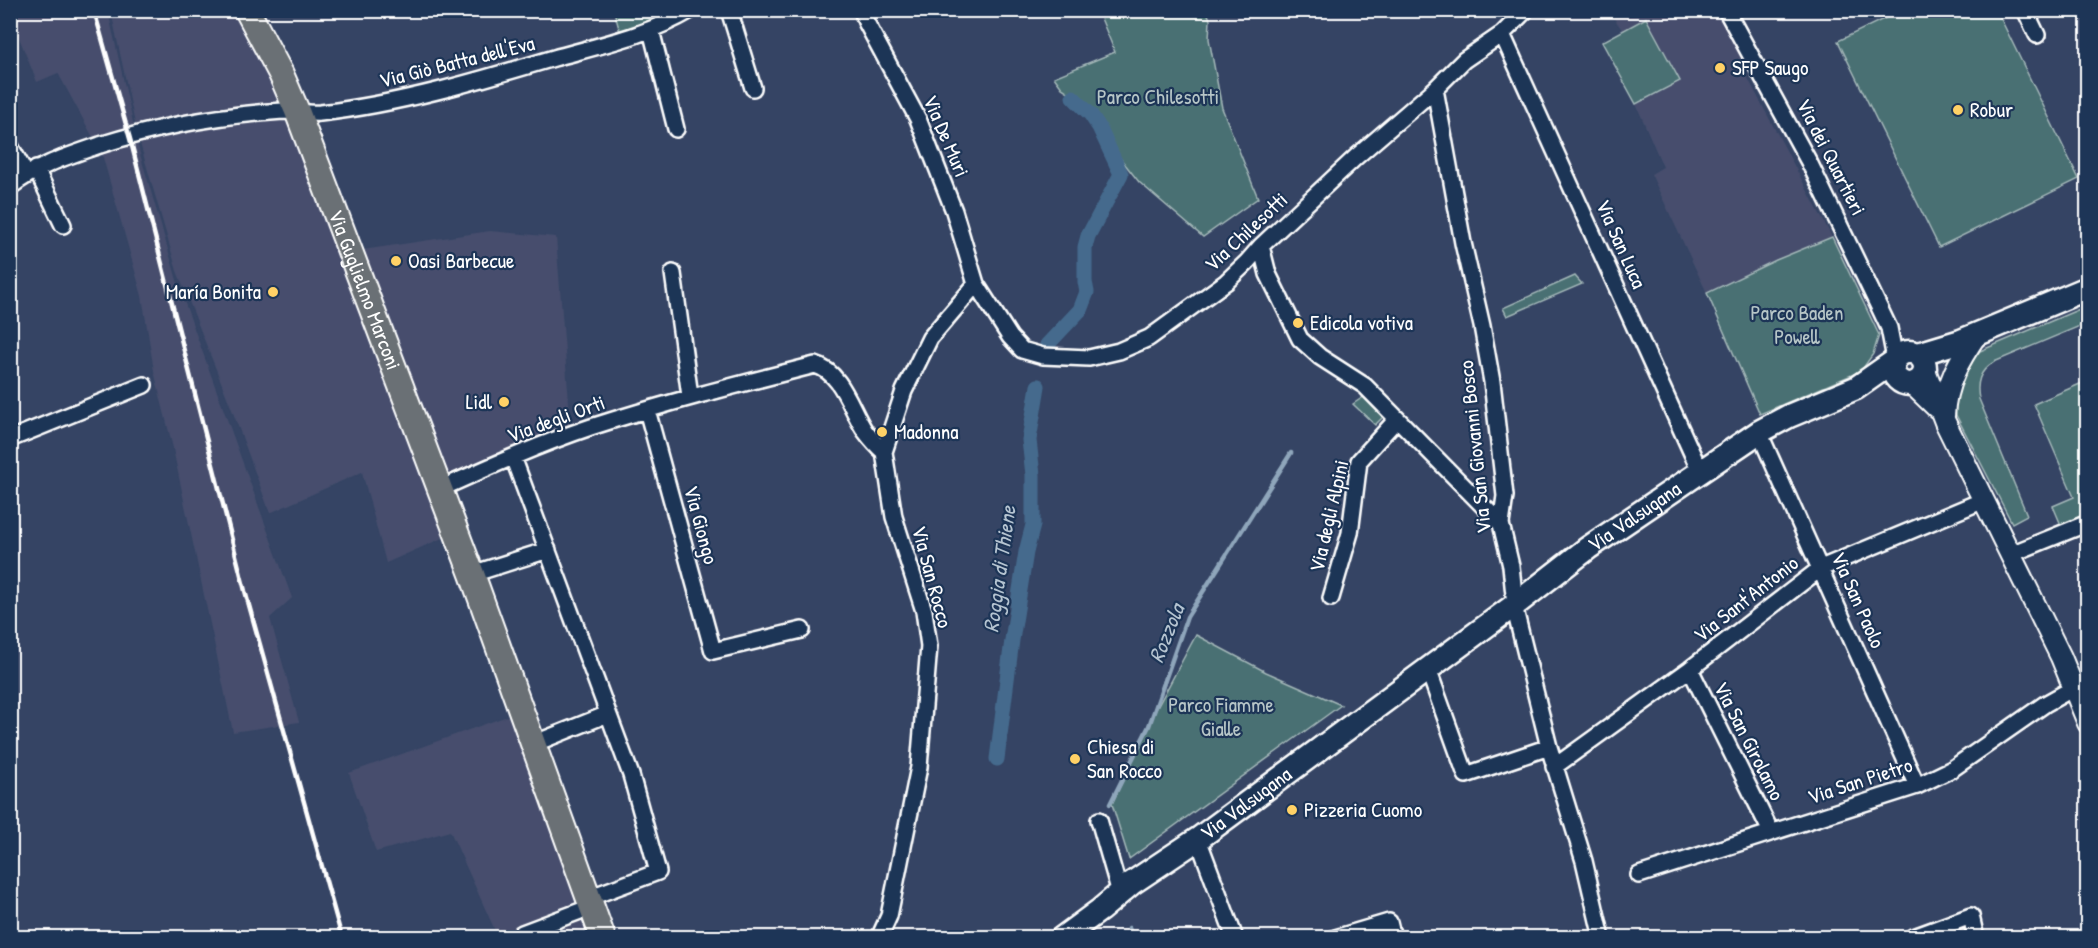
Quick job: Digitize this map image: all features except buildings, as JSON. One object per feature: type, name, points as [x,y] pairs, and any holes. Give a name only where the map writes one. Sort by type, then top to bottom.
[{"type":"main road","name":"Via Guglielmo Marconi","points":[[247,10],[281,74],[297,111],[472,574],[603,938]]},
{"type":"main road","name":"Via Valsugana","points":[[1062,938],[1120,893],[1198,839],[1516,604],[1562,567],[1759,432],[1789,416],[1910,366],[1969,337],[2088,288]]},
{"type":"street","name":"Via Giò Batta dell'Eva","points":[[10,187],[31,171],[51,162],[137,133],[214,118],[297,111],[316,114],[440,92],[651,30],[691,10]]},
{"type":"street","points":[[729,10],[753,88]]},
{"type":"street","name":"Via De Muri","points":[[862,10],[866,22],[918,119],[954,211],[976,284]]},
{"type":"street","name":"Via Chilesotti","points":[[976,284],[1010,337],[1022,350],[1043,356],[1089,358],[1119,351],[1149,338],[1226,282],[1356,157],[1435,89],[1464,60],[1502,34],[1526,10]]},
{"type":"street","name":"Via dei Quartieri","points":[[1726,10],[1809,162],[1888,328],[1942,416],[2011,555],[2081,683],[2088,723]]},
{"type":"street","points":[[2025,10],[2037,35]]},
{"type":"street","points":[[651,30],[676,129]]},
{"type":"street","name":"Via San Luca","points":[[1502,34],[1700,471]]},
{"type":"street","name":"Via San Giovanni Bosco","points":[[1435,89],[1463,243],[1492,382],[1505,496],[1501,524],[1511,566],[1516,604],[1554,767],[1584,861],[1602,938]]},
{"type":"street","points":[[10,146],[31,171],[63,225]]},
{"type":"street","points":[[1261,246],[1268,274],[1300,339],[1320,357],[1365,386],[1501,524]]},
{"type":"street","points":[[673,273],[690,396]]},
{"type":"street","name":"Via San Rocco","points":[[879,938],[889,916],[919,767],[929,646],[924,611],[894,516],[884,452],[904,391],[930,338],[976,284]]},
{"type":"street","points":[[1942,416],[1953,373],[1969,337]]},
{"type":"street","name":"Via degli Orti","points":[[440,489],[513,457],[591,427],[690,396],[815,365],[821,366],[839,384],[865,430],[884,452]]},
{"type":"street","points":[[10,439],[144,385]]},
{"type":"street","name":"Via Giongo","points":[[647,410],[713,651],[802,630]]},
{"type":"street","name":"Via degli Alpini","points":[[1331,598],[1350,533],[1359,461],[1397,419]]},
{"type":"street","name":"Via San Paolo","points":[[1759,432],[1917,786]]},
{"type":"street","points":[[513,457],[631,775],[658,872],[522,933]]},
{"type":"street","name":"Via Sant'Antonio","points":[[1554,767],[1690,669],[1821,568],[1984,500]]},
{"type":"street","points":[[2011,555],[2088,523]]},
{"type":"street","points":[[472,574],[548,550]]},
{"type":"street","points":[[1428,669],[1466,775],[1549,747]]},
{"type":"street","name":"Via San Girolamo","points":[[1690,669],[1771,832]]},
{"type":"street","name":"Via San Pietro","points":[[1639,875],[1917,786],[1952,770],[2045,704],[2081,683]]},
{"type":"street","points":[[533,744],[608,714]]},
{"type":"street","points":[[1099,820],[1120,893]]},
{"type":"street","points":[[1198,839],[1235,938]]},
{"type":"street","points":[[1911,938],[1971,916],[1976,938]]},
{"type":"street","points":[[1335,938],[1389,922],[1393,938]]},
{"type":"shaded area","points":[[10,11],[108,11],[140,154],[179,287],[292,598],[270,618],[299,722],[233,732],[172,444],[154,371],[142,296],[102,154],[58,73],[37,82]]},
{"type":"shaded area","points":[[111,11],[237,11],[284,106],[349,252],[490,231],[556,237],[571,428],[450,482],[456,532],[386,563],[362,472],[270,513],[177,271],[137,133]]},
{"type":"shaded area","points":[[1609,11],[1717,11],[1742,52],[1743,69],[1832,237],[1776,260],[1707,293],[1651,174],[1663,167],[1636,104],[1679,81],[1646,18],[1623,31]]},
{"type":"shaded area","points":[[521,711],[603,937],[498,937],[450,831],[376,852],[349,773]]},
{"type":"green space","points":[[614,11],[674,11],[620,32]]},
{"type":"green space","name":"Parco Chilesotti","points":[[1098,11],[1207,11],[1210,20],[1209,39],[1222,108],[1258,198],[1203,237],[1139,182],[1117,154],[1102,124],[1078,98],[1062,88],[1054,77],[1115,52]]},
{"type":"green space","name":"Robur","points":[[1900,11],[1997,11],[2079,179],[1939,247],[1838,41]]},
{"type":"green space","points":[[1646,18],[1680,81],[1636,104],[1602,42]]},
{"type":"green space","name":"Parco Baden Powell","points":[[1832,237],[1879,335],[1873,354],[1861,371],[1760,414],[1707,293],[1776,260]]},
{"type":"green space","points":[[1575,276],[1582,284],[1507,316],[1503,308]]},
{"type":"green space","points":[[2087,306],[2087,323],[1994,362],[1985,369],[1980,378],[1979,399],[2027,515],[2012,523],[1956,415],[1961,380],[1964,372],[1980,351]]},
{"type":"green space","points":[[2087,381],[2087,513],[2061,525],[2053,506],[2074,497],[2034,404]]},
{"type":"green space","points":[[1365,396],[1384,416],[1375,425],[1353,404]]},
{"type":"green space","name":"Parco Fiamme Gialle","points":[[1196,635],[1266,672],[1341,705],[1129,859],[1112,804],[1151,719]]},
{"type":"waterway","name":"Roggia di Thiene","points":[[1047,345],[1080,310],[1087,292],[1085,247],[1088,236],[1121,174],[1099,127],[1091,115],[1073,97]]},
{"type":"waterway","name":"Roggia di Thiene","points":[[997,759],[1012,640],[1026,552],[1033,525],[1033,475],[1029,440],[1038,386]]},
{"type":"waterway","name":"Rozzola","points":[[1110,804],[1149,726],[1187,617],[1291,453]]},
{"type":"waterway","name":"Rozzola","points":[[1129,928],[1132,938]]},
{"type":"railway","points":[[94,10],[132,146],[245,591],[342,938]]},
{"type":"place","name":"SFP Saugo","points":[[1720,68]]},
{"type":"place","name":"Robur","points":[[1958,110]]},
{"type":"place","name":"Oasi Barbecue","points":[[396,261]]},
{"type":"place","name":"María Bonita","points":[[273,292]]},
{"type":"place","name":"Edicola votiva","points":[[1298,323]]},
{"type":"place","name":"Lidl","points":[[504,402]]},
{"type":"place","name":"Madonna","points":[[882,432]]},
{"type":"place","name":"Chiesa di San Rocco","points":[[1075,759]]},
{"type":"place","name":"Pizzeria Cuomo","points":[[1292,810]]}]
